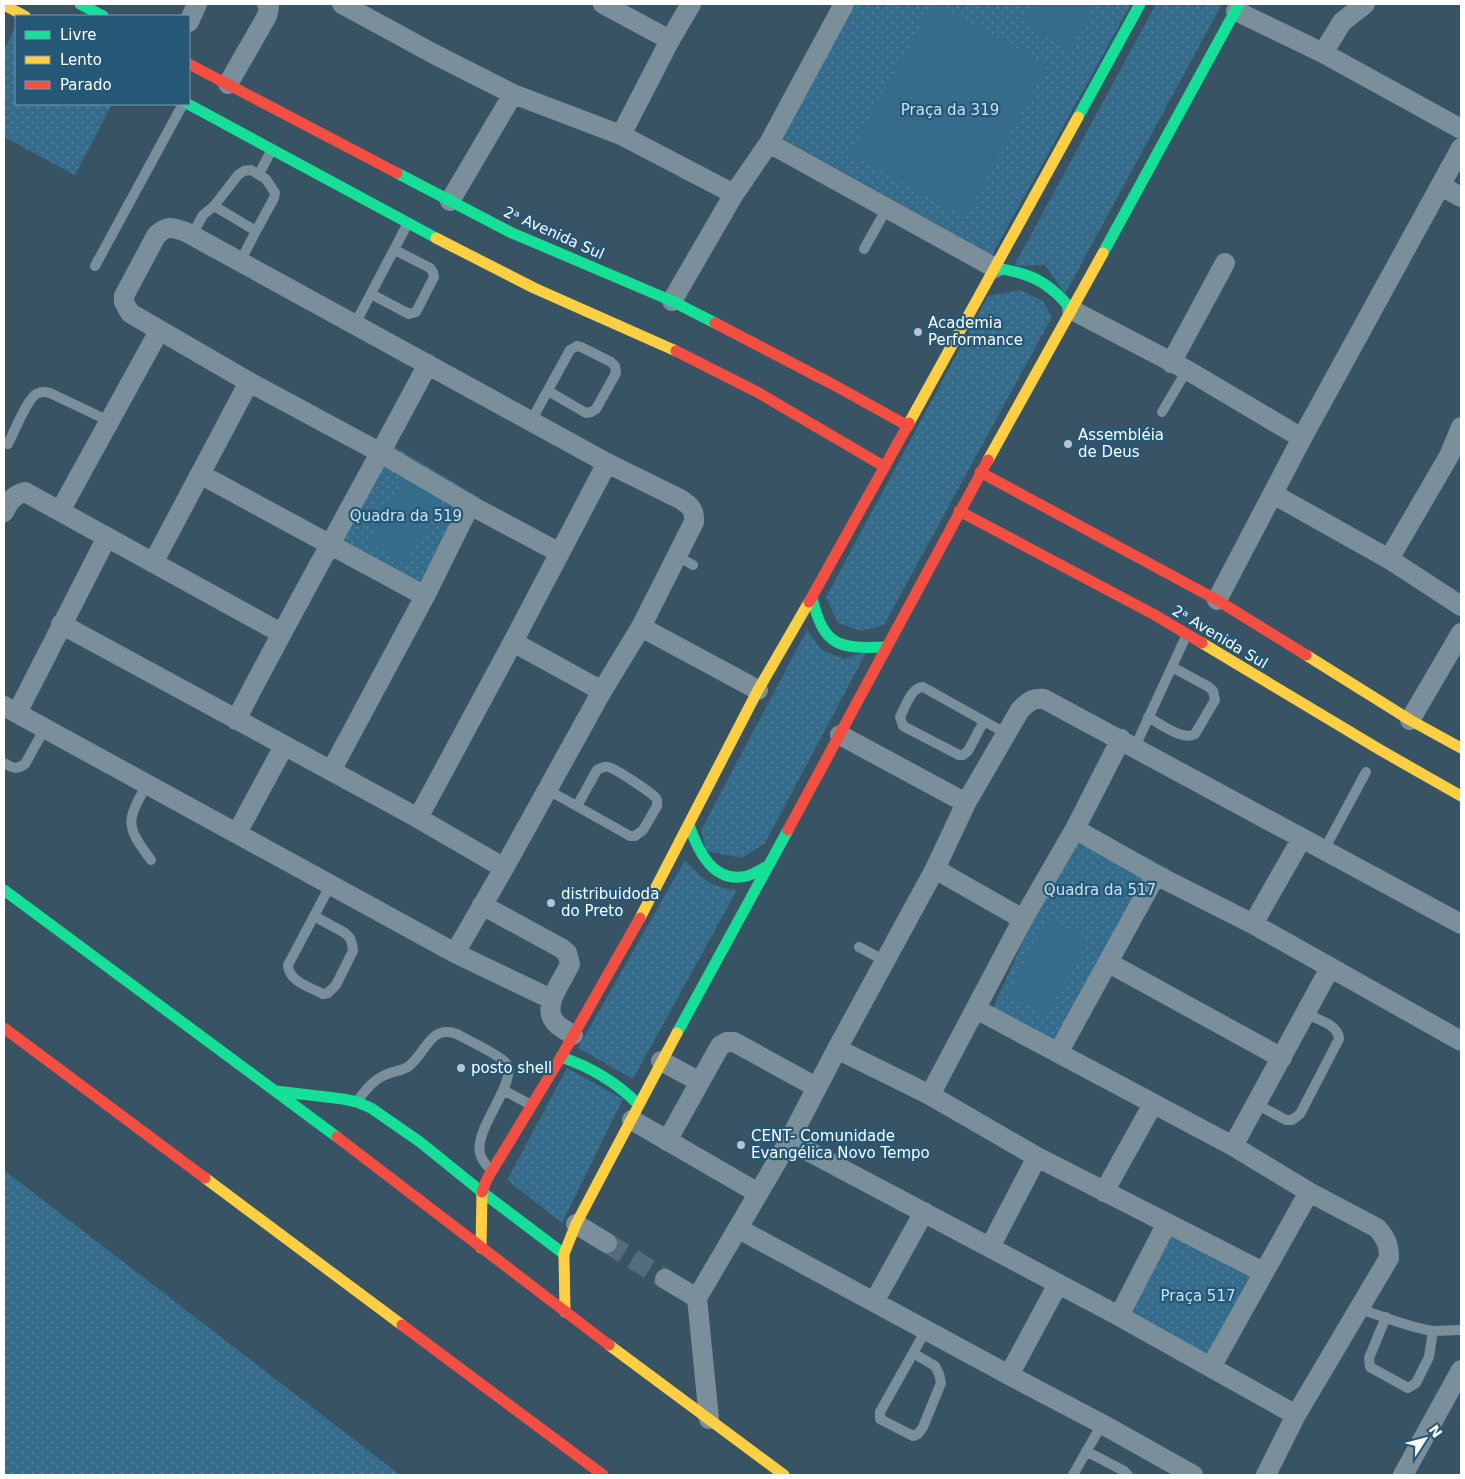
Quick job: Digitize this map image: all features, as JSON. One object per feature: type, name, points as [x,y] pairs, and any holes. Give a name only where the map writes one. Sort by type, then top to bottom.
[{"type":"main road","points":[[80,4],[101,15]]},
{"type":"main road","points":[[480,1248],[482,1192],[492,1172],[562,1057],[630,937],[758,690],[812,598],[908,426],[1140,4]]},
{"type":"main road","points":[[4,5],[18,15]]},
{"type":"main road","points":[[565,1312],[564,1254],[576,1224],[661,1062],[840,735],[980,472],[1072,310],[1238,7]]},
{"type":"main road","name":"2ᵃ Avenida Sul","points":[[190,65],[510,232],[672,300],[908,426]]},
{"type":"main road","points":[[190,105],[272,149],[319,170],[463,253],[534,288],[684,355],[750,389],[885,467]]},
{"type":"main road","points":[[332,138],[337,150],[336,157]]},
{"type":"main road","points":[[995,268],[1019,271],[1039,279],[1059,292],[1072,310]]},
{"type":"main road","name":"2ᵃ Avenida Sul","points":[[980,472],[1217,600],[1410,720],[1461,748]]},
{"type":"main road","name":"2ᵃ Avenida Sul","points":[[959,511],[1153,614],[1461,796]]},
{"type":"main road","points":[[812,598],[815,612],[822,628],[830,638],[841,646],[859,648],[886,647]]},
{"type":"main road","points":[[689,825],[695,844],[703,858],[716,872],[731,878],[746,876],[768,866]]},
{"type":"main road","points":[[4,890],[276,1091],[480,1248],[784,1475]]},
{"type":"main road","points":[[4,1028],[603,1475]]},
{"type":"main road","points":[[562,1057],[586,1065],[623,1088],[635,1112]]},
{"type":"main road","points":[[276,1091],[343,1098],[371,1108],[420,1142],[564,1254]]},
{"type":"street","points":[[190,20],[197,4]]},
{"type":"street","points":[[228,84],[267,16],[269,7],[267,4]]},
{"type":"street","points":[[342,4],[513,94],[621,135],[734,194]]},
{"type":"street","points":[[603,4],[670,40]]},
{"type":"street","points":[[621,135],[670,40],[691,4]]},
{"type":"street","points":[[672,300],[734,194],[769,143],[844,4]]},
{"type":"street","points":[[1322,53],[1342,22],[1365,4]]},
{"type":"street","points":[[1238,7],[1461,129]]},
{"type":"street","points":[[450,201],[513,94]]},
{"type":"street","points":[[769,143],[995,268]]},
{"type":"street","points":[[1217,600],[1302,438],[1442,186],[1461,148]]},
{"type":"street","points":[[1442,186],[1461,197]]},
{"type":"street","points":[[455,953],[602,691],[641,627],[685,561],[694,522],[695,515],[693,509],[688,504],[607,463],[192,235],[169,227],[162,230],[156,236],[124,296],[124,302],[130,313],[248,382],[381,453],[470,505],[560,553]]},
{"type":"street","points":[[1179,367],[1225,264]]},
{"type":"street","points":[[1072,310],[1179,367],[1302,438]]},
{"type":"street","points":[[60,511],[158,331]]},
{"type":"street","points":[[236,720],[281,632],[331,545],[428,364]]},
{"type":"street","points":[[152,563],[248,382]]},
{"type":"street","points":[[1389,559],[1455,459],[1461,427]]},
{"type":"street","points":[[418,818],[607,463]]},
{"type":"street","points":[[200,474],[426,596]]},
{"type":"street","points":[[4,512],[10,500],[17,494],[25,492],[281,632]]},
{"type":"street","points":[[1274,494],[1389,559],[1461,606]]},
{"type":"street","points":[[331,771],[426,596],[470,505]]},
{"type":"street","points":[[107,537],[61,624],[10,710],[455,953],[551,999]]},
{"type":"street","points":[[61,624],[418,818],[504,868]]},
{"type":"street","points":[[641,627],[758,690]]},
{"type":"street","points":[[1410,720],[1461,633]]},
{"type":"street","points":[[513,642],[602,691]]},
{"type":"street","points":[[709,1419],[698,1298],[789,1141],[816,1087],[935,869],[966,802],[1020,710],[1028,702],[1036,698],[1044,699],[1461,924]]},
{"type":"street","points":[[840,735],[966,802]]},
{"type":"street","points":[[930,1096],[1024,919],[1075,829],[1128,743]]},
{"type":"street","points":[[238,833],[284,746]]},
{"type":"street","points":[[1075,829],[1156,875],[1253,924],[1461,1041]]},
{"type":"street","points":[[1253,924],[1302,838]]},
{"type":"street","points":[[935,869],[1024,919]]},
{"type":"street","points":[[1058,1052],[1109,963],[1156,875]]},
{"type":"street","points":[[482,905],[567,953],[570,964],[551,999],[550,1009],[554,1022],[573,1035]]},
{"type":"street","points":[[1109,963],[1282,1058]]},
{"type":"street","points":[[1233,1146],[1330,968]]},
{"type":"street","points":[[976,1009],[1233,1146],[1309,1192],[1377,1228],[1385,1237],[1389,1246],[1389,1258],[1296,1415],[1266,1475]]},
{"type":"street","points":[[666,1141],[720,1046],[727,1042],[734,1042],[816,1087]]},
{"type":"street","points":[[837,1048],[930,1096],[1037,1157],[1263,1272]]},
{"type":"street","points":[[661,1062],[700,1082]]},
{"type":"street","points":[[1104,1192],[1153,1104]]},
{"type":"street","points":[[635,1112],[666,1141],[758,1193]]},
{"type":"street","points":[[789,1141],[1119,1316],[1296,1415]]},
{"type":"street","points":[[990,1247],[1037,1157]]},
{"type":"street","points":[[1211,1367],[1309,1192]]},
{"type":"street","points":[[874,1302],[924,1212]]},
{"type":"street","points":[[1119,1316],[1167,1223]]},
{"type":"street","points":[[576,1224],[607,1243]]},
{"type":"street","points":[[739,1229],[1193,1475]]},
{"type":"street","points":[[665,1279],[698,1298]]},
{"type":"street","points":[[1009,1375],[1058,1284]]},
{"type":"street","points":[[1403,1475],[1459,1380]]},
{"type":"lane","points":[[95,266],[183,105]]},
{"type":"lane","points":[[259,174],[272,149]]},
{"type":"lane","points":[[192,235],[203,215],[214,206],[238,175],[244,171],[251,170],[259,174],[272,187],[275,194],[240,262]]},
{"type":"lane","points":[[214,206],[256,231]]},
{"type":"lane","points":[[864,249],[887,208]]},
{"type":"lane","points":[[355,324],[396,250],[408,223]]},
{"type":"lane","points":[[371,294],[409,314],[416,312],[434,277],[433,272],[430,268],[396,250]]},
{"type":"lane","points":[[531,421],[570,350],[577,346],[611,362],[615,366],[616,373],[596,409],[591,412],[586,412],[548,391]]},
{"type":"lane","points":[[1162,412],[1179,367]]},
{"type":"lane","points":[[8,444],[30,402],[35,395],[42,391],[109,421]]},
{"type":"lane","points":[[1128,743],[1148,717],[1187,634]]},
{"type":"lane","points":[[1148,717],[1183,736],[1191,737],[1195,734],[1216,700],[1214,691],[1209,687],[1172,667]]},
{"type":"lane","points":[[984,721],[968,751],[963,755],[958,755],[903,726],[900,717],[914,690],[918,687],[923,687],[984,721],[1007,734]]},
{"type":"lane","points":[[4,763],[14,768],[19,768],[25,764],[45,728]]},
{"type":"lane","points":[[548,790],[630,836],[635,836],[643,830],[657,806],[657,802],[652,795],[618,771],[609,766],[603,766],[597,770],[577,806]]},
{"type":"lane","points":[[1324,850],[1366,772]]},
{"type":"lane","points":[[147,784],[132,810],[131,824],[136,839],[151,860]]},
{"type":"lane","points":[[314,916],[345,933],[350,938],[353,951],[336,985],[328,993],[323,994],[294,979],[288,966],[314,916],[331,884]]},
{"type":"lane","points":[[859,947],[885,961]]},
{"type":"lane","points":[[1256,1104],[1286,1120],[1292,1120],[1300,1114],[1339,1039],[1339,1035],[1334,1028],[1306,1014]]},
{"type":"lane","points":[[357,1102],[369,1085],[389,1073],[409,1066],[433,1037],[439,1033],[449,1031],[457,1034],[506,1064],[509,1073],[503,1090],[482,1132],[480,1142],[482,1157],[492,1172]]},
{"type":"lane","points":[[503,1090],[532,1106]]},
{"type":"lane","points":[[1359,1309],[1421,1329],[1433,1331],[1461,1330]]},
{"type":"lane","points":[[1386,1317],[1369,1358],[1370,1367],[1408,1388],[1416,1383],[1429,1357],[1433,1331]]},
{"type":"lane","points":[[913,1353],[935,1366],[941,1383],[923,1427],[918,1434],[913,1436],[880,1419],[880,1412],[913,1353],[926,1330]]},
{"type":"lane","points":[[1073,1475],[1102,1424]]},
{"type":"lane","points":[[1086,1451],[1128,1475]]},
{"type":"green space","name":"Praça da 319","points":[[845,4],[1131,4],[992,255],[773,133]]},
{"type":"green space","points":[[932,4],[936,4],[1048,65],[965,217],[850,154]]},
{"type":"green space","points":[[1034,4],[1096,4],[1070,50],[1023,23]]},
{"type":"green space","points":[[1156,4],[1222,4],[1065,294],[1045,265],[1014,266]]},
{"type":"green space","points":[[15,30],[15,105],[111,105],[75,175],[4,137],[4,49]]},
{"type":"green space","points":[[1020,290],[1043,301],[1052,317],[884,625],[861,631],[838,623],[826,597],[988,296]]},
{"type":"green space","name":"Quadra da 519","points":[[385,441],[480,498],[431,590],[331,537]]},
{"type":"green space","points":[[404,479],[441,501],[405,564],[368,542]]},
{"type":"green space","points":[[807,630],[822,650],[844,659],[867,651],[765,843],[742,858],[706,851],[701,830]]},
{"type":"green space","name":"Quadra da 517","points":[[1078,821],[1169,869],[1064,1048],[992,1010]]},
{"type":"green space","points":[[685,860],[708,881],[721,887],[737,890],[633,1079],[578,1048]]},
{"type":"green space","points":[[1048,918],[1088,939],[1047,1016],[1007,995]]},
{"type":"green space","points":[[567,1068],[623,1099],[562,1223],[507,1180]]},
{"type":"green space","points":[[4,1170],[400,1475],[4,1475]]},
{"type":"green space","name":"Praça 517","points":[[1169,1227],[1264,1275],[1218,1361],[1125,1311]]},
{"type":"tunnel","points":[[607,1243],[665,1279]]},
{"type":"traffic: fast","points":[[80,4],[101,15]]},
{"type":"traffic: fast","points":[[1078,117],[1140,4]]},
{"type":"traffic: fast","points":[[1103,253],[1239,4]]},
{"type":"traffic: fast","points":[[190,105],[436,238]]},
{"type":"traffic: fast","points":[[397,173],[510,232],[672,301],[715,323]]},
{"type":"traffic: fast","points":[[995,268],[1019,273],[1038,280],[1055,292],[1072,310]]},
{"type":"traffic: fast","points":[[812,598],[822,627],[828,636],[836,642],[856,647],[886,647]]},
{"type":"traffic: fast","points":[[689,825],[702,855],[716,870],[725,875],[735,877],[747,876],[768,866]]},
{"type":"traffic: fast","points":[[677,1033],[788,830]]},
{"type":"traffic: fast","points":[[4,890],[337,1137]]},
{"type":"traffic: fast","points":[[561,1057],[582,1065],[602,1076],[620,1088],[638,1104]]},
{"type":"traffic: fast","points":[[276,1091],[343,1099],[371,1108],[420,1142],[564,1254]]},
{"type":"traffic: slow","points":[[4,5],[23,15]]},
{"type":"traffic: slow","points":[[909,423],[1078,117]]},
{"type":"traffic: slow","points":[[436,238],[534,288],[676,351]]},
{"type":"traffic: slow","points":[[988,460],[1103,253]]},
{"type":"traffic: slow","points":[[640,918],[758,690],[809,602]]},
{"type":"traffic: slow","points":[[1202,643],[1461,796]]},
{"type":"traffic: slow","points":[[1306,655],[1410,720],[1461,748]]},
{"type":"traffic: slow","points":[[565,1312],[564,1254],[576,1224],[677,1033]]},
{"type":"traffic: slow","points":[[205,1178],[402,1325]]},
{"type":"traffic: slow","points":[[481,1248],[482,1192]]},
{"type":"traffic: slow","points":[[609,1345],[784,1475]]},
{"type":"traffic: jam","points":[[190,65],[397,173]]},
{"type":"traffic: jam","points":[[715,323],[908,426]]},
{"type":"traffic: jam","points":[[676,351],[759,393],[885,467]]},
{"type":"traffic: jam","points":[[809,602],[909,423]]},
{"type":"traffic: jam","points":[[788,830],[988,460]]},
{"type":"traffic: jam","points":[[980,472],[1217,600],[1306,655]]},
{"type":"traffic: jam","points":[[959,511],[1153,614],[1202,643]]},
{"type":"traffic: jam","points":[[482,1192],[487,1179],[561,1057],[640,918]]},
{"type":"traffic: jam","points":[[4,1028],[205,1178]]},
{"type":"traffic: jam","points":[[337,1137],[609,1345]]},
{"type":"traffic: jam","points":[[402,1325],[603,1475]]},
{"type":"place","name":"Academia Performance","points":[[918,332]]},
{"type":"place","name":"Assembléia de Deus","points":[[1068,444]]},
{"type":"place","name":"distribuidoda do Preto","points":[[551,903]]},
{"type":"place","name":"posto shell","points":[[461,1068]]},
{"type":"place","name":"CENT- Comunidade Evangélica Novo Tempo","points":[[741,1145]]}]
